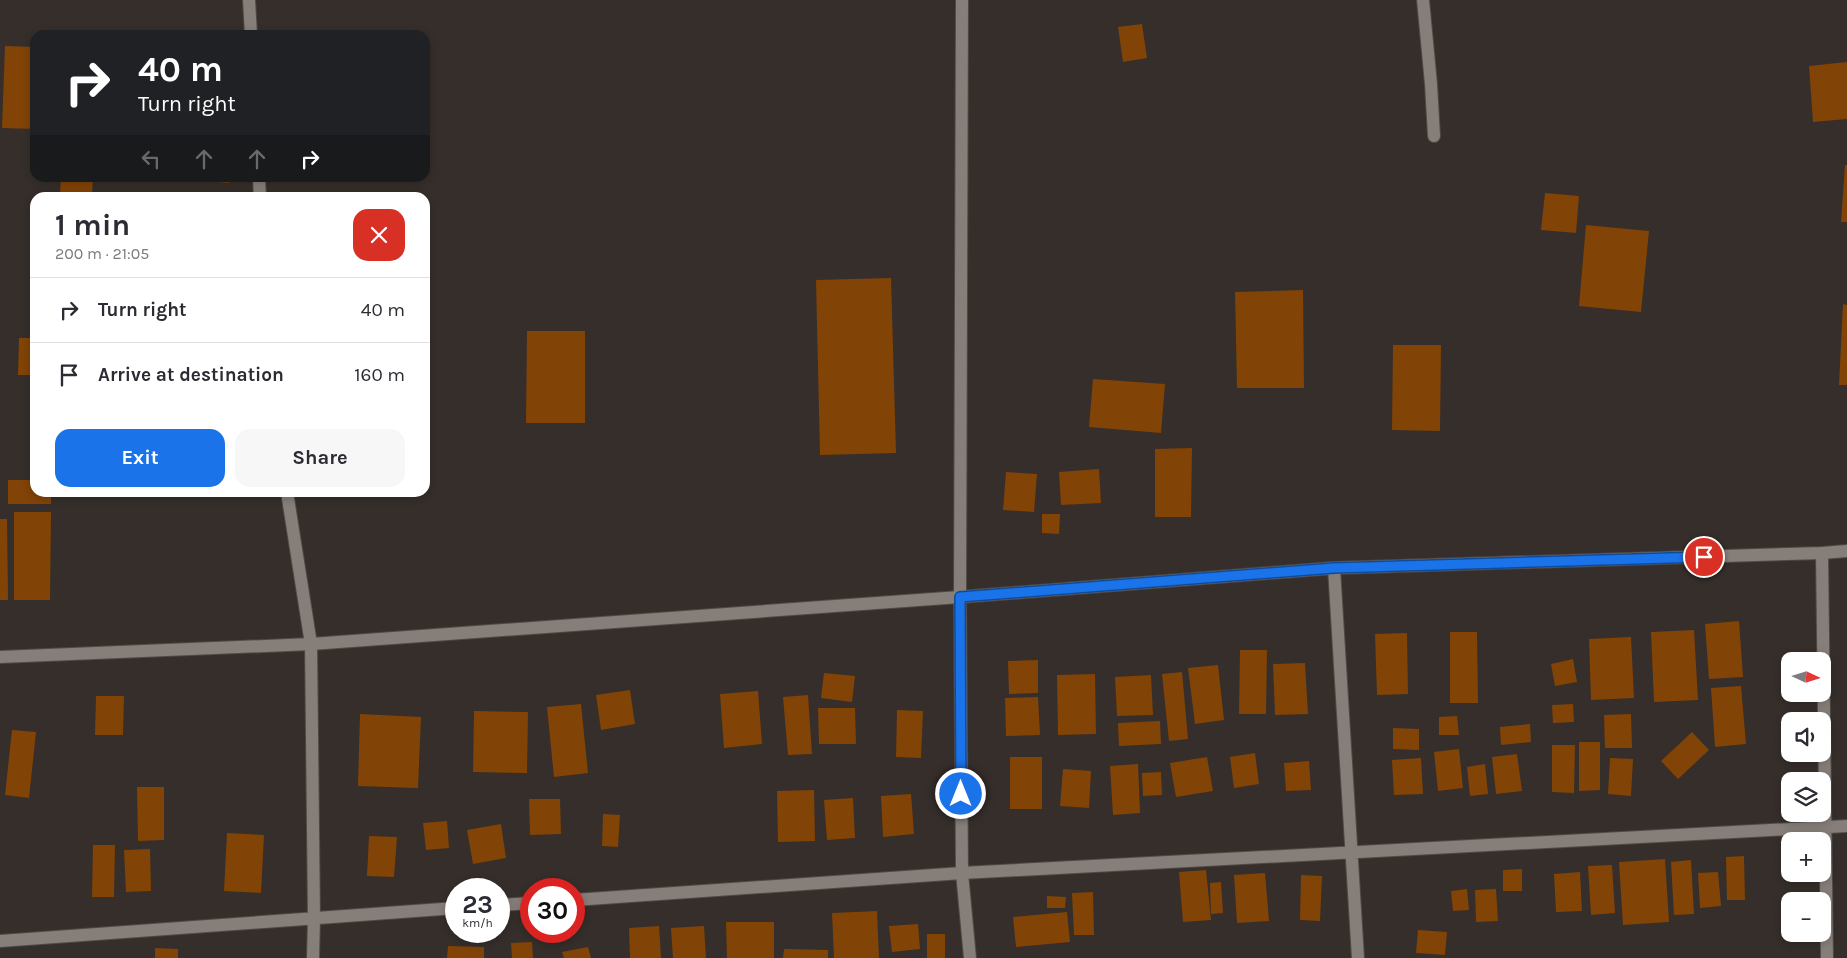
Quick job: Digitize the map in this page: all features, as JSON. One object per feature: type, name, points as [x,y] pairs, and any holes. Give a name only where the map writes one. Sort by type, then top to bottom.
[{"type":"street","points":[[248,0],[251,30]]},
{"type":"street","points":[[962,0],[960,597],[962,874],[970,958]]},
{"type":"street","points":[[1424,0],[1434,136]]},
{"type":"street","points":[[288,497],[311,644],[313,958]]},
{"type":"street","points":[[0,657],[311,644],[1334,568],[1822,554],[1847,551]]},
{"type":"street","points":[[1822,554],[1827,958]]},
{"type":"street","points":[[1334,568],[1358,958]]},
{"type":"street","points":[[585,899],[962,874],[1847,826]]},
{"type":"street","points":[[0,941],[445,909]]},
{"type":"building","points":[[1142,24],[1147,58],[1123,62],[1118,27]]},
{"type":"building","points":[[5,46],[30,47],[30,129],[2,128]]},
{"type":"building","points":[[1847,62],[1847,119],[1813,122],[1809,66]]},
{"type":"building","points":[[1845,165],[1847,165],[1847,222],[1841,222]]},
{"type":"building","points":[[61,182],[93,182],[92,192],[60,192]]},
{"type":"building","points":[[1545,193],[1579,196],[1576,233],[1541,230]]},
{"type":"building","points":[[1586,225],[1649,231],[1641,312],[1579,306]]},
{"type":"building","points":[[891,278],[896,453],[820,455],[816,280]]},
{"type":"building","points":[[1303,290],[1304,388],[1237,388],[1235,292]]},
{"type":"building","points":[[1843,304],[1847,305],[1847,385],[1839,385]]},
{"type":"building","points":[[527,331],[585,331],[585,423],[526,423]]},
{"type":"building","points":[[19,338],[30,338],[30,375],[18,375]]},
{"type":"building","points":[[1393,345],[1441,345],[1440,431],[1392,430]]},
{"type":"building","points":[[1093,379],[1165,384],[1161,433],[1089,427]]},
{"type":"building","points":[[1192,448],[1191,517],[1155,517],[1155,449]]},
{"type":"building","points":[[1099,469],[1101,503],[1061,505],[1059,472]]},
{"type":"building","points":[[1006,472],[1037,474],[1034,512],[1003,510]]},
{"type":"building","points":[[8,480],[30,480],[30,497],[51,497],[51,504],[8,504]]},
{"type":"building","points":[[14,512],[51,512],[50,600],[14,600]]},
{"type":"building","points":[[1042,514],[1060,514],[1059,534],[1042,533]]},
{"type":"building","points":[[0,519],[7,519],[8,600],[0,600]]},
{"type":"building","points":[[1739,621],[1743,677],[1709,679],[1705,624]]},
{"type":"building","points":[[1694,630],[1698,700],[1654,702],[1651,632]]},
{"type":"building","points":[[1450,632],[1477,632],[1478,703],[1450,703]]},
{"type":"building","points":[[1407,633],[1408,694],[1377,695],[1375,634]]},
{"type":"building","points":[[1631,637],[1634,698],[1591,700],[1589,639]]},
{"type":"building","points":[[1240,650],[1267,650],[1266,714],[1239,714]]},
{"type":"building","points":[[1573,659],[1577,682],[1555,686],[1551,664]]},
{"type":"building","points":[[1038,660],[1038,693],[1009,694],[1008,661]]},
{"type":"building","points":[[1305,663],[1308,714],[1275,715],[1273,664]]},
{"type":"building","points":[[1218,665],[1224,720],[1195,724],[1188,668]]},
{"type":"building","points":[[1182,672],[1188,739],[1169,741],[1162,674]]},
{"type":"building","points":[[824,673],[855,676],[852,702],[821,698]]},
{"type":"building","points":[[1095,674],[1096,734],[1058,735],[1057,675]]},
{"type":"building","points":[[1151,675],[1153,715],[1117,716],[1115,677]]},
{"type":"building","points":[[1741,686],[1746,744],[1715,747],[1711,688]]},
{"type":"building","points":[[630,690],[635,724],[601,730],[596,695]]},
{"type":"building","points":[[758,691],[762,744],[724,748],[720,694]]},
{"type":"building","points":[[808,695],[812,754],[788,755],[783,697]]},
{"type":"building","points":[[96,696],[124,696],[123,735],[95,735]]},
{"type":"building","points":[[1038,697],[1040,735],[1006,736],[1005,698]]},
{"type":"building","points":[[581,704],[588,773],[554,777],[547,707]]},
{"type":"building","points":[[1573,704],[1574,722],[1553,723],[1552,705]]},
{"type":"building","points":[[818,708],[855,708],[856,744],[819,744]]},
{"type":"building","points":[[897,710],[923,711],[921,758],[896,757]]},
{"type":"building","points":[[474,711],[528,712],[527,773],[473,772]]},
{"type":"building","points":[[360,714],[421,717],[418,788],[358,786]]},
{"type":"building","points":[[1631,714],[1632,748],[1605,748],[1604,715]]},
{"type":"building","points":[[1457,716],[1459,735],[1439,735],[1439,717]]},
{"type":"building","points":[[1160,721],[1161,744],[1119,746],[1118,723]]},
{"type":"building","points":[[1530,724],[1531,742],[1501,745],[1500,727]]},
{"type":"building","points":[[1393,728],[1419,729],[1419,750],[1393,749]]},
{"type":"building","points":[[12,730],[36,732],[29,798],[5,795]]},
{"type":"building","points":[[1692,732],[1709,750],[1678,779],[1661,761]]},
{"type":"building","points":[[1579,742],[1600,742],[1600,790],[1579,791]]},
{"type":"building","points":[[1552,745],[1575,745],[1574,793],[1552,792]]},
{"type":"building","points":[[1459,749],[1463,788],[1438,791],[1434,752]]},
{"type":"building","points":[[1255,753],[1259,784],[1234,788],[1230,757]]},
{"type":"building","points":[[1517,754],[1522,791],[1496,794],[1492,757]]},
{"type":"building","points":[[1010,757],[1042,757],[1042,809],[1010,809]]},
{"type":"building","points":[[1207,757],[1213,791],[1176,797],[1170,763]]},
{"type":"building","points":[[1421,758],[1423,794],[1394,795],[1392,760]]},
{"type":"building","points":[[1610,758],[1633,759],[1631,796],[1608,794]]},
{"type":"building","points":[[1309,761],[1311,790],[1286,791],[1284,763]]},
{"type":"building","points":[[1138,764],[1140,813],[1113,815],[1110,766]]},
{"type":"building","points":[[1485,764],[1488,794],[1470,796],[1467,767]]},
{"type":"building","points":[[1063,769],[1091,771],[1089,808],[1060,806]]},
{"type":"building","points":[[1161,772],[1162,795],[1143,796],[1142,773]]},
{"type":"building","points":[[137,787],[164,787],[164,840],[138,841]]},
{"type":"building","points":[[814,790],[815,841],[778,842],[777,791]]},
{"type":"building","points":[[911,794],[914,834],[883,837],[881,796]]},
{"type":"building","points":[[853,798],[855,838],[827,840],[824,800]]},
{"type":"building","points":[[529,799],[560,799],[561,834],[530,835]]},
{"type":"building","points":[[603,814],[620,815],[618,847],[602,846]]},
{"type":"building","points":[[447,821],[449,848],[426,850],[423,823]]},
{"type":"building","points":[[501,824],[506,858],[473,864],[467,830]]},
{"type":"building","points":[[227,833],[264,835],[261,893],[224,891]]},
{"type":"building","points":[[369,836],[397,837],[394,877],[367,876]]},
{"type":"building","points":[[93,845],[115,845],[114,897],[92,897]]},
{"type":"building","points":[[150,849],[151,891],[126,892],[124,850]]},
{"type":"building","points":[[1744,856],[1745,900],[1727,900],[1726,857]]},
{"type":"building","points":[[1665,859],[1669,922],[1623,925],[1619,862]]},
{"type":"building","points":[[1691,860],[1694,914],[1674,915],[1671,862]]},
{"type":"building","points":[[1612,865],[1615,913],[1591,915],[1588,866]]},
{"type":"building","points":[[1522,869],[1522,891],[1503,891],[1503,870]]},
{"type":"building","points":[[1206,870],[1211,920],[1183,922],[1179,872]]},
{"type":"building","points":[[1580,872],[1582,911],[1556,912],[1554,874]]},
{"type":"building","points":[[1718,872],[1721,906],[1700,908],[1698,873]]},
{"type":"building","points":[[1265,873],[1269,921],[1237,923],[1234,875]]},
{"type":"building","points":[[1301,875],[1322,876],[1320,921],[1300,920]]},
{"type":"building","points":[[1221,882],[1223,913],[1211,914],[1210,883]]},
{"type":"building","points":[[1467,889],[1469,910],[1453,911],[1451,891]]},
{"type":"building","points":[[1496,889],[1498,921],[1476,922],[1475,890]]},
{"type":"building","points":[[1093,892],[1094,935],[1074,935],[1072,893]]},
{"type":"building","points":[[1047,896],[1066,897],[1065,908],[1047,908]]},
{"type":"building","points":[[877,911],[879,958],[834,958],[832,913]]},
{"type":"building","points":[[1067,912],[1070,942],[1016,947],[1013,917]]},
{"type":"building","points":[[726,922],[774,922],[774,958],[727,958]]},
{"type":"building","points":[[918,924],[920,949],[892,952],[889,926]]},
{"type":"building","points":[[659,926],[661,958],[630,958],[629,928]]},
{"type":"building","points":[[704,926],[706,958],[673,958],[671,928]]},
{"type":"building","points":[[1418,930],[1447,932],[1445,955],[1416,953]]},
{"type":"building","points":[[927,934],[945,934],[945,958],[927,958]]},
{"type":"building","points":[[511,943],[532,943],[533,958],[512,958]]},
{"type":"building","points":[[448,946],[484,947],[484,958],[447,958]]},
{"type":"building","points":[[588,947],[591,958],[564,958],[562,952]]},
{"type":"building","points":[[155,948],[178,949],[178,958],[155,958]]},
{"type":"building","points":[[784,949],[828,950],[828,958],[783,958]]},
{"type":"route","points":[[961,794],[960,597],[1334,568],[1704,557]]}]
